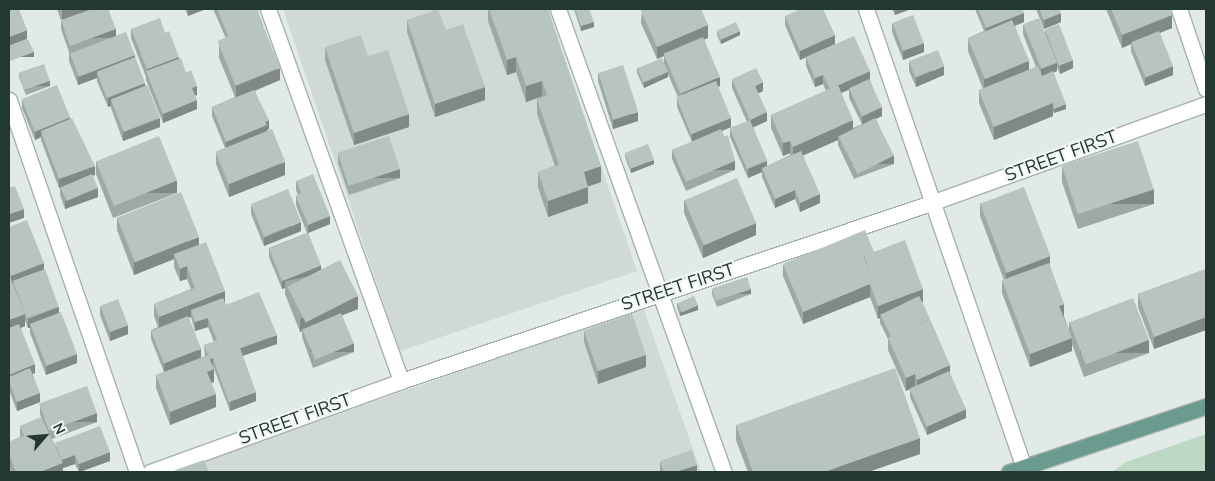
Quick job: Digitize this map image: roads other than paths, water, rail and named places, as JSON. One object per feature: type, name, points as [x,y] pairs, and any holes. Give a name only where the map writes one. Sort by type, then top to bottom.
[{"type":"main road","points":[[1009,472],[1206,406]]},
{"type":"street","points":[[268,9],[400,381]]},
{"type":"street","points":[[558,9],[658,293],[724,472]]},
{"type":"street","points":[[866,9],[931,203],[1024,467]]},
{"type":"street","points":[[1179,9],[1206,89]]},
{"type":"street","points":[[9,100],[137,472]]},
{"type":"street","name":"STREET FIRST","points":[[150,472],[400,381],[931,203],[1206,104]]}]
